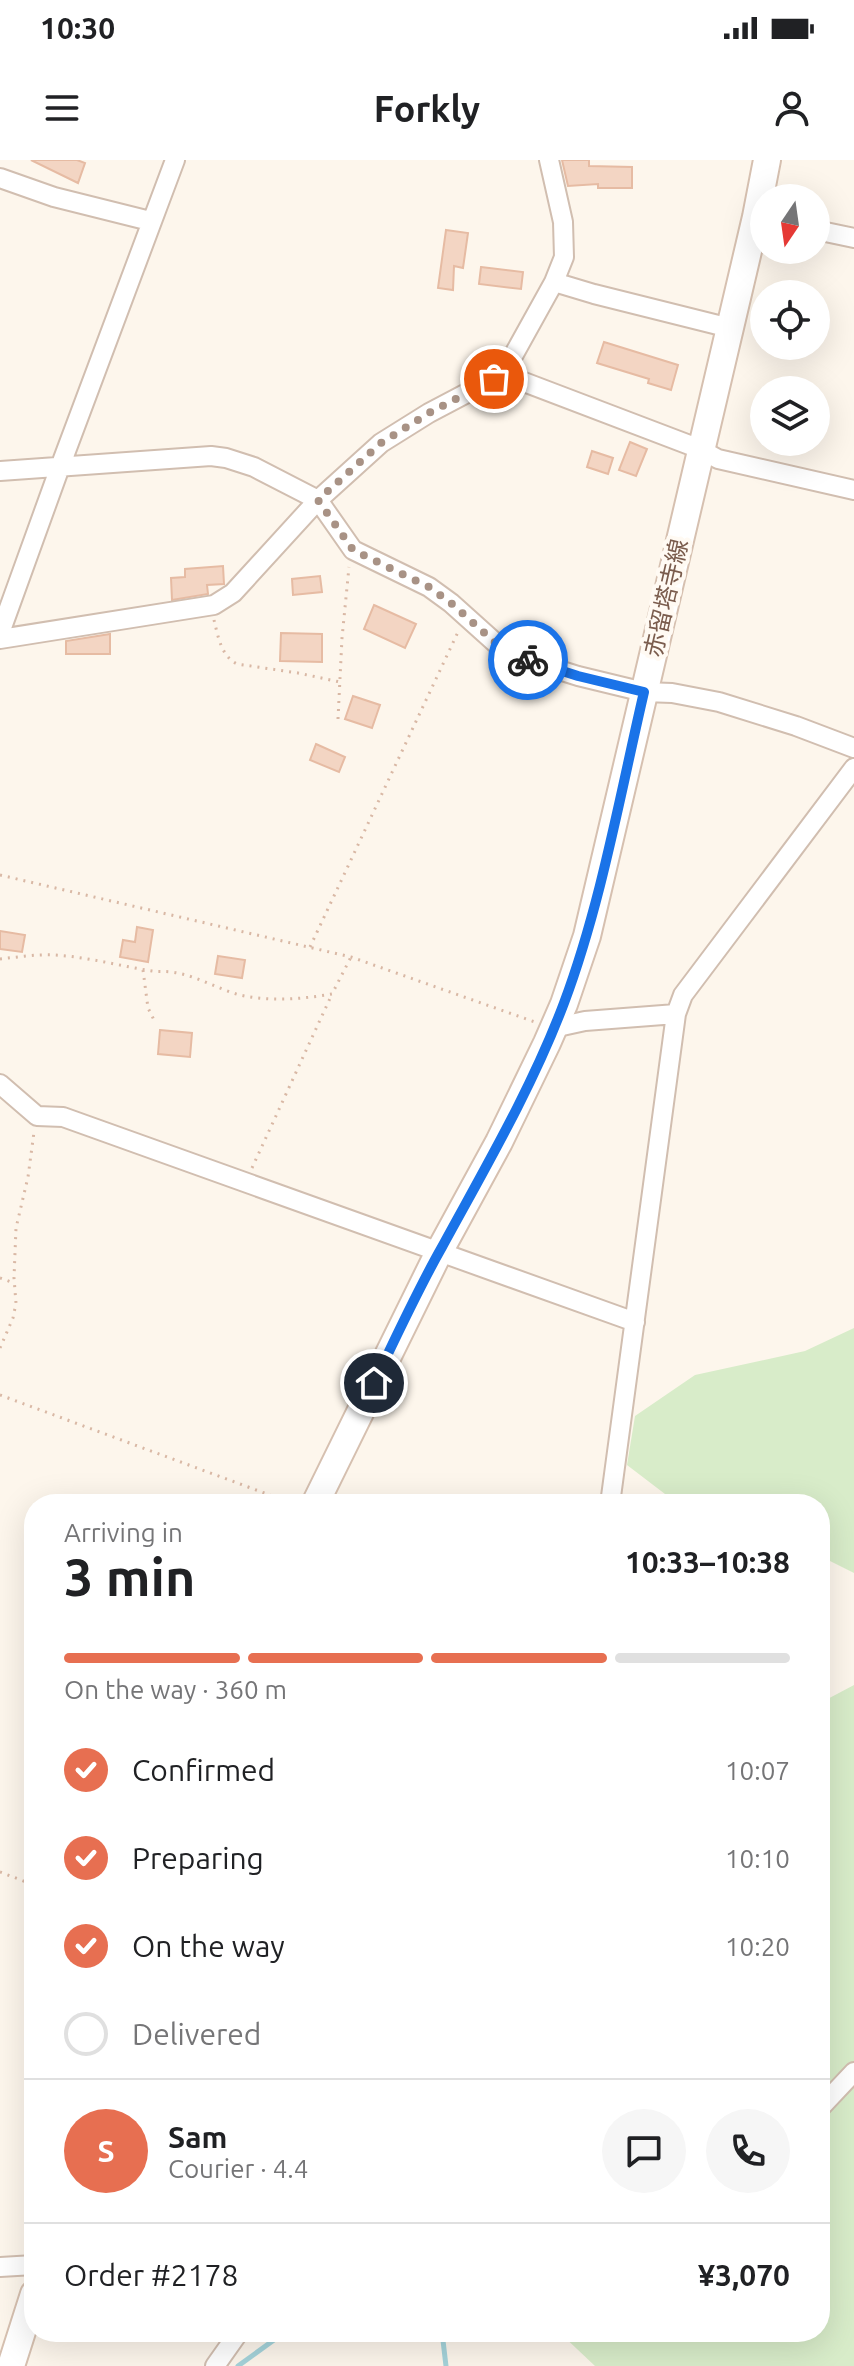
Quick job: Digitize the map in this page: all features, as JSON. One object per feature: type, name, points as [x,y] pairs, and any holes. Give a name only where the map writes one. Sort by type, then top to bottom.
[{"type":"main road","name":"赤留塔寺線","points":[[764,184],[767,160]]},
{"type":"main road","name":"赤留塔寺線","points":[[320,1494],[439,1252],[499,1142],[564,1004],[587,936],[700,449],[750,255]]},
{"type":"main road","points":[[11,2366],[24,2325]]},
{"type":"street","points":[[175,160],[150,221],[0,636],[209,607],[233,593],[318,500],[381,443],[429,413],[503,374],[554,282],[564,257],[563,222],[549,160]]},
{"type":"street","points":[[0,178],[54,197],[150,221]]},
{"type":"street","points":[[830,233],[854,238]]},
{"type":"street","points":[[554,282],[730,328]]},
{"type":"street","points":[[503,374],[700,449],[718,459],[854,490]]},
{"type":"street","points":[[0,471],[194,457],[226,458],[254,467],[318,500],[353,550],[429,587],[500,647],[524,659],[644,692],[672,693],[719,702],[854,748]]},
{"type":"street","points":[[611,1494],[676,1014],[683,995],[854,768]]},
{"type":"street","points":[[553,1028],[585,1021],[676,1014]]},
{"type":"street","points":[[0,1084],[37,1116],[63,1117],[635,1322]]},
{"type":"street","points":[[830,2097],[854,2072]]},
{"type":"street","points":[[0,2267],[24,2266]]},
{"type":"street","points":[[215,2366],[232,2342]]},
{"type":"path","points":[[338,719],[349,556],[344,538]]},
{"type":"path","points":[[209,607],[220,644],[230,661],[340,682]]},
{"type":"path","points":[[310,947],[465,617]]},
{"type":"path","points":[[0,875],[351,957],[553,1028]]},
{"type":"path","points":[[0,959],[51,955],[117,963],[189,976],[240,995],[274,999],[332,994]]},
{"type":"path","points":[[245,1182],[351,957]]},
{"type":"path","points":[[143,968],[148,1008],[154,1020]]},
{"type":"path","points":[[0,1348],[16,1303],[16,1228],[37,1116]]},
{"type":"path","points":[[0,1278],[14,1283]]},
{"type":"path","points":[[0,1395],[267,1494]]},
{"type":"path","points":[[0,1872],[24,1881]]},
{"type":"green space","points":[[854,1328],[854,1573],[830,1561],[830,1494],[665,1494],[627,1465],[635,1416],[695,1375],[805,1351]]},
{"type":"green space","points":[[854,1685],[854,2366],[595,2366],[570,2342],[830,2342],[830,1698]]},
{"type":"building","points":[[31,160],[77,160],[85,163],[78,183]]},
{"type":"building","points":[[562,160],[589,160],[589,166],[632,167],[632,188],[598,188],[598,184],[568,186]]},
{"type":"building","points":[[446,230],[468,233],[463,268],[454,266],[453,290],[438,288]]},
{"type":"building","points":[[481,267],[523,272],[521,289],[479,284]]},
{"type":"building","points":[[604,342],[678,365],[671,390],[648,383],[649,379],[597,363]]},
{"type":"building","points":[[630,442],[647,449],[636,476],[619,470]]},
{"type":"building","points":[[592,451],[613,458],[608,474],[587,467]]},
{"type":"building","points":[[223,566],[224,584],[207,585],[208,594],[172,600],[171,578],[185,577],[185,569]]},
{"type":"building","points":[[320,576],[322,592],[293,595],[292,579]]},
{"type":"building","points":[[374,605],[416,624],[405,648],[364,629]]},
{"type":"building","points":[[281,633],[322,634],[322,662],[280,661]]},
{"type":"building","points":[[110,634],[110,654],[66,654],[66,641]]},
{"type":"building","points":[[353,696],[380,705],[372,728],[345,719]]},
{"type":"building","points":[[316,744],[345,757],[339,772],[310,760]]},
{"type":"building","points":[[137,927],[153,930],[148,962],[120,957],[123,940],[135,942]]},
{"type":"building","points":[[0,931],[25,935],[22,952],[0,949]]},
{"type":"building","points":[[218,956],[245,960],[242,978],[215,974]]},
{"type":"building","points":[[160,1030],[192,1033],[190,1057],[158,1054]]},
{"type":"waterway","points":[[238,2366],[271,2342]]},
{"type":"waterway","points":[[443,2342],[446,2366]]},
{"type":"way so far","points":[[494,379],[429,413],[381,443],[318,500],[353,550],[429,587],[500,647],[528,660]]},
{"type":"route","points":[[374,1383],[439,1252],[499,1142],[564,1004],[587,936],[644,692],[528,660]]}]
